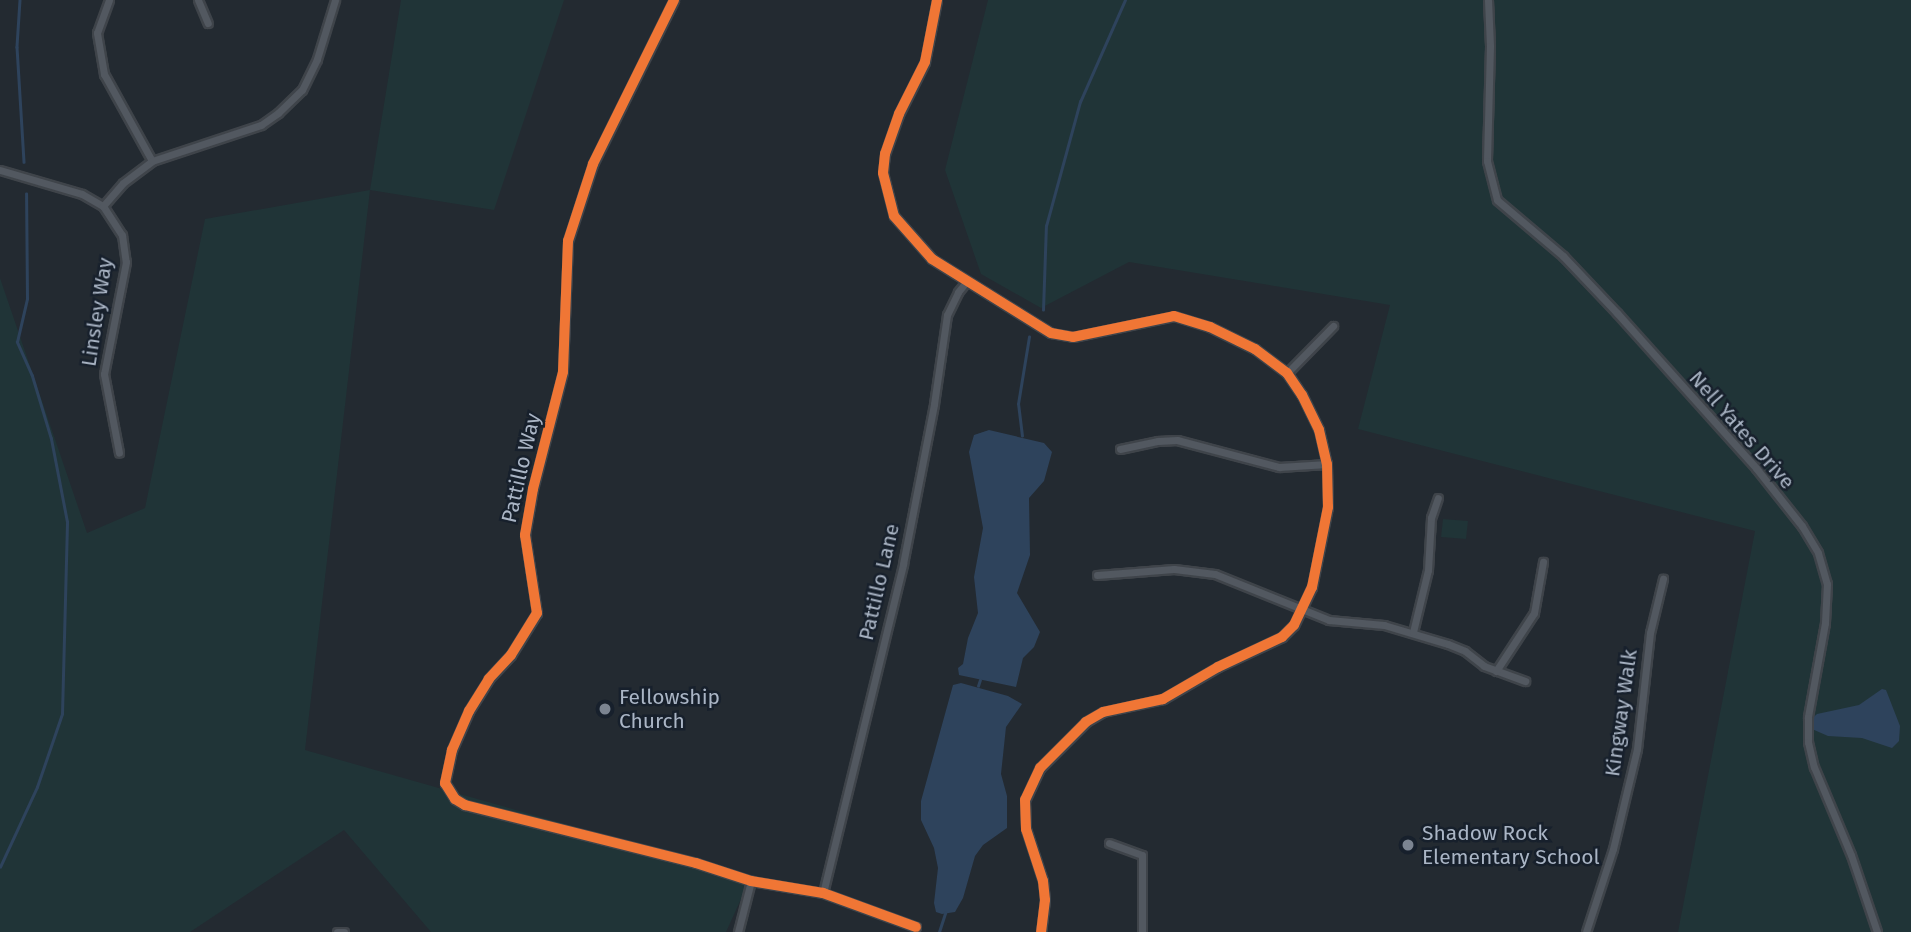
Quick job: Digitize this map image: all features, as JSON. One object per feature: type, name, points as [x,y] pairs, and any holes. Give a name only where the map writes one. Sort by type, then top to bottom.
[{"type":"street","points":[[109,0],[97,33],[104,74],[152,161]]},
{"type":"street","points":[[198,0],[208,23]]},
{"type":"street","points":[[0,170],[82,194],[103,206],[123,183],[152,161],[261,125],[278,113],[302,90],[312,70],[335,0]]},
{"type":"street","name":"Pattillo Way","points":[[674,0],[593,164],[568,241],[563,372],[524,535],[537,613],[524,636],[489,679],[469,711],[452,750],[445,783],[455,799],[465,805],[696,863],[751,881]]},
{"type":"street","points":[[937,0],[930,44],[899,114],[885,154],[883,173],[894,216],[932,259],[1051,333],[1073,337],[1174,316],[1210,327],[1255,349],[1287,373],[1302,395],[1319,430],[1327,464],[1328,507],[1312,587],[1303,610],[1282,637],[1218,667],[1177,692],[1146,705],[1103,712],[1086,722],[1040,768],[1025,800],[1026,829],[1043,881],[1045,900],[1041,932]]},
{"type":"street","name":"Nell Yates Drive","points":[[1488,0],[1490,58],[1487,160],[1497,200],[1563,256],[1710,415],[1802,526],[1818,553],[1827,584],[1825,623],[1808,717],[1808,742],[1814,767],[1851,855],[1877,932]]},
{"type":"street","name":"Linsley Way","points":[[103,206],[122,235],[126,262],[104,374],[119,453]]},
{"type":"street","name":"Pattillo Lane","points":[[823,893],[903,564],[934,404],[947,315],[967,281]]},
{"type":"street","points":[[1287,373],[1333,326]]},
{"type":"street","points":[[1120,449],[1177,440],[1279,467],[1327,464]]},
{"type":"street","points":[[1413,632],[1428,570],[1431,518],[1438,499]]},
{"type":"street","points":[[1496,671],[1534,613],[1543,562]]},
{"type":"street","points":[[1097,575],[1174,569],[1215,574],[1329,620],[1384,625],[1413,632],[1465,651],[1496,671],[1524,681]]},
{"type":"street","name":"Kingway Walk","points":[[1586,932],[1613,849],[1638,742],[1650,633],[1663,579]]},
{"type":"street","points":[[1110,843],[1142,855],[1142,932]]},
{"type":"street","points":[[738,932],[751,881],[823,893],[916,927]]},
{"type":"street","points":[[337,932],[344,932]]},
{"type":"green space","points":[[401,0],[564,0],[494,210],[370,190]]},
{"type":"green space","points":[[988,0],[1911,0],[1911,932],[1678,932],[1755,531],[1358,429],[1390,305],[1129,262],[1041,308],[981,274],[945,170]]},
{"type":"green space","points":[[370,190],[305,750],[751,877],[726,932],[431,932],[344,830],[190,932],[0,932],[0,278],[87,533],[145,508],[205,219]]},
{"type":"green space","points":[[1443,519],[1468,521],[1466,539],[1441,537]]},
{"type":"water","points":[[989,430],[1044,443],[1052,452],[1044,481],[1029,498],[1030,555],[1017,593],[1040,632],[1034,647],[1023,658],[1016,687],[959,675],[958,668],[963,664],[968,638],[978,613],[974,577],[983,528],[969,452],[974,435]]},
{"type":"water","points":[[961,683],[1008,696],[1022,704],[1006,727],[1001,774],[1007,796],[1007,828],[983,845],[975,856],[963,898],[955,912],[942,914],[936,912],[934,903],[938,868],[934,848],[921,820],[921,801],[953,685]]},
{"type":"water","points":[[1882,689],[1886,690],[1900,726],[1899,741],[1892,748],[1862,738],[1828,736],[1812,729],[1808,722],[1817,714],[1859,705]]},
{"type":"waterway","points":[[20,0],[17,47],[24,162]]},
{"type":"waterway","points":[[1043,310],[1046,226],[1080,102],[1125,0]]},
{"type":"waterway","points":[[0,867],[37,787],[62,714],[67,522],[51,439],[32,376],[17,342],[27,299],[26,194]]},
{"type":"waterway","points":[[1022,436],[1018,404],[1029,337]]},
{"type":"waterway","points":[[978,686],[980,680]]},
{"type":"waterway","points":[[939,932],[945,913]]},
{"type":"cycle path","points":[[674,0],[593,164],[568,241],[563,372],[533,489],[525,535],[537,613],[511,655],[489,679],[469,711],[452,750],[445,783],[455,799],[465,805],[696,863],[751,881],[823,893],[916,927]]},
{"type":"cycle path","points":[[937,0],[925,62],[899,114],[885,154],[883,173],[894,216],[932,259],[1051,333],[1073,337],[1174,316],[1210,327],[1255,349],[1287,373],[1302,395],[1319,430],[1327,464],[1328,507],[1312,587],[1294,625],[1282,637],[1218,667],[1163,699],[1103,712],[1086,722],[1040,768],[1025,800],[1026,829],[1043,881],[1045,900],[1041,932]]},
{"type":"place","name":"Fellowship Church","points":[[605,709]]},
{"type":"place","name":"Shadow Rock Elementary School","points":[[1408,845]]}]
